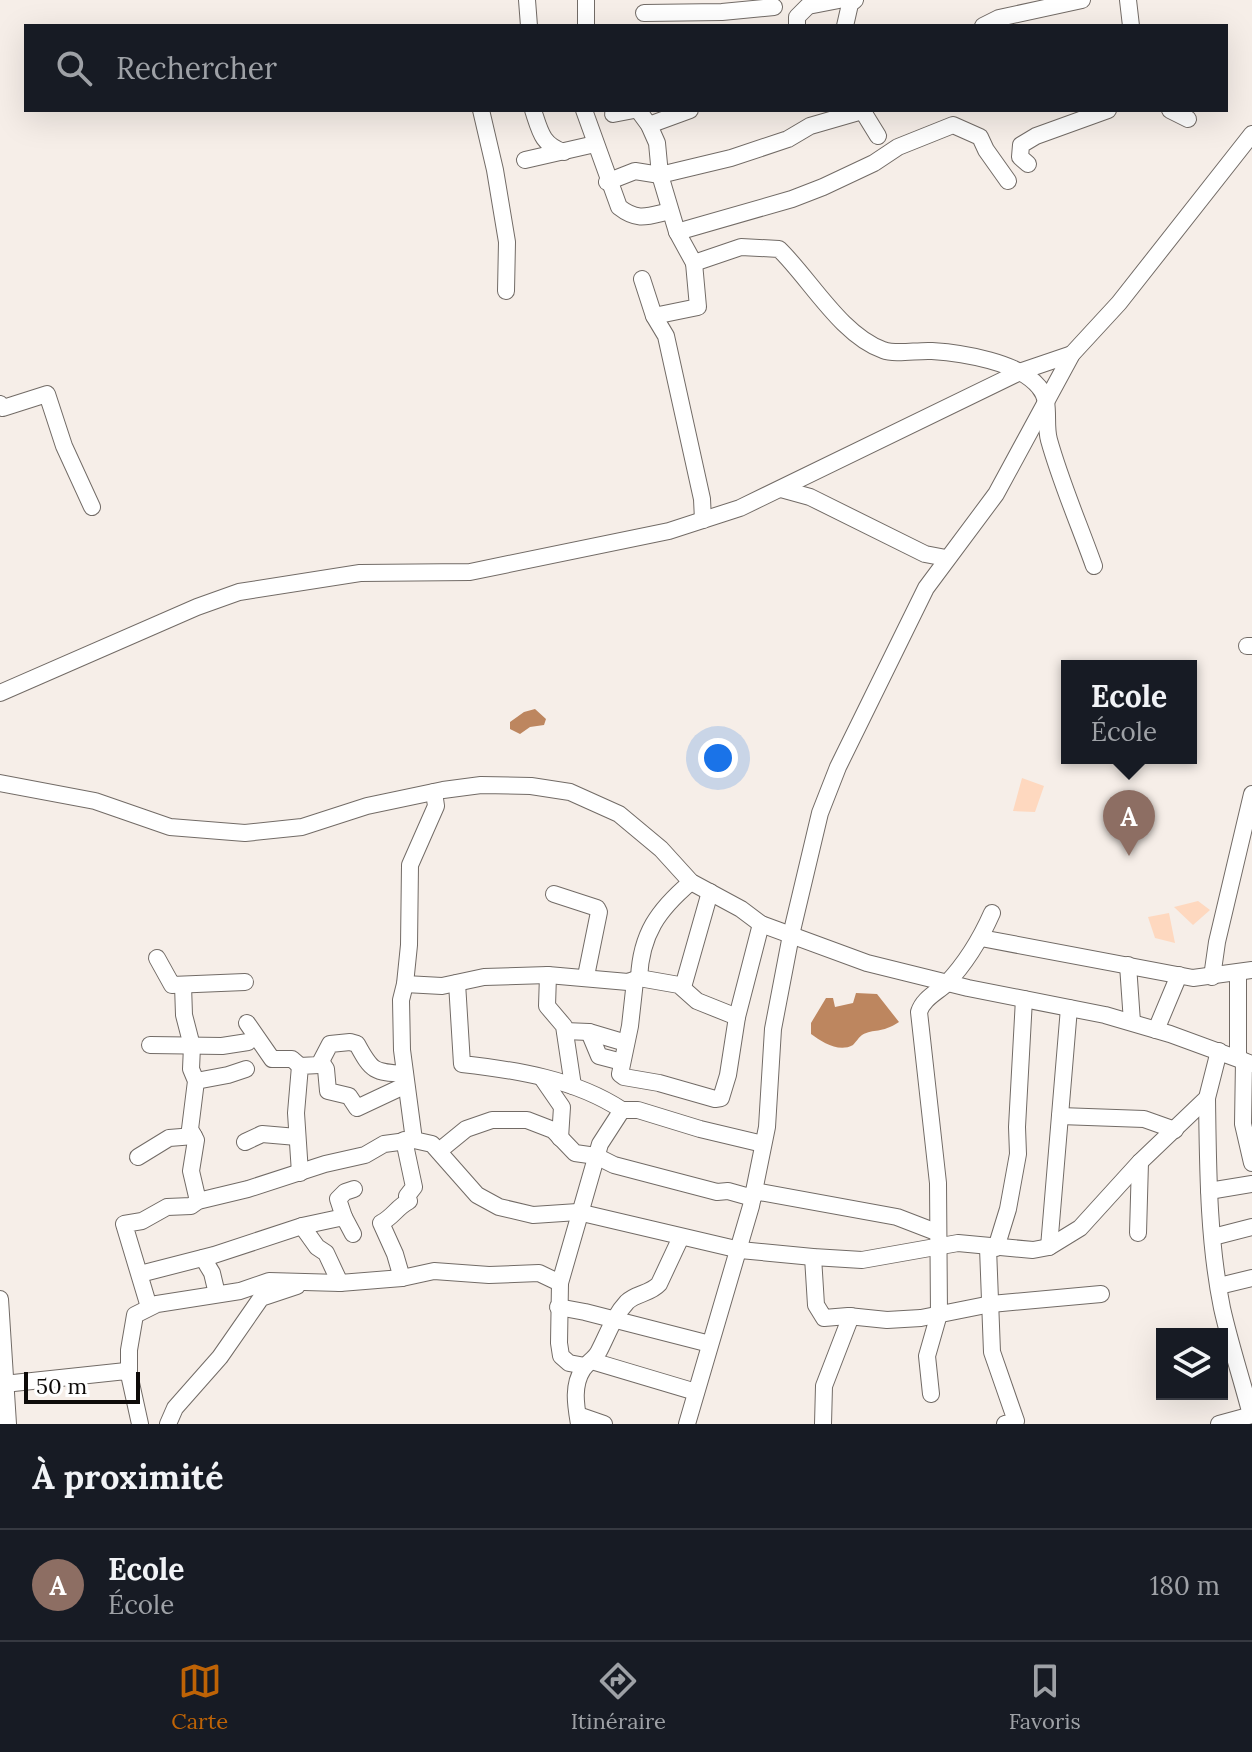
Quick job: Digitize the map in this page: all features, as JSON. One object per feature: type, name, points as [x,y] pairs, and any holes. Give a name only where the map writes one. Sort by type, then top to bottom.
[{"type":"street","points":[[527,0],[529,24]]},
{"type":"street","points":[[586,0],[586,24]]},
{"type":"street","points":[[797,24],[797,17],[808,6],[839,0]]},
{"type":"street","points":[[845,24],[850,4],[855,0]]},
{"type":"street","points":[[987,24],[999,18],[1082,0]]},
{"type":"street","points":[[1128,0],[1131,24]]},
{"type":"street","points":[[644,13],[774,7]]},
{"type":"street","points":[[481,112],[507,242],[506,291]]},
{"type":"street","points":[[534,112],[545,143],[564,152]]},
{"type":"street","points":[[585,112],[607,182],[619,207],[630,216],[640,217],[670,211]]},
{"type":"street","points":[[613,114],[624,112]]},
{"type":"street","points":[[638,112],[649,125],[657,143],[660,175],[670,211],[677,232],[694,263],[698,307],[654,316]]},
{"type":"street","points":[[649,125],[685,112]]},
{"type":"street","points":[[607,182],[635,171],[660,175],[731,158],[788,139],[810,126],[856,112]]},
{"type":"street","points":[[863,112],[878,136]]},
{"type":"street","points":[[1028,164],[1020,157],[1021,145],[1036,136],[1102,112]]},
{"type":"street","points":[[1174,112],[1188,119]]},
{"type":"street","points":[[677,232],[823,187],[957,117],[980,137],[1008,181]]},
{"type":"street","points":[[687,1424],[754,1195],[763,1144],[773,1029],[791,935],[825,797],[914,611],[946,558],[996,494],[1072,354],[1119,303],[1252,134]]},
{"type":"street","points":[[525,160],[595,144]]},
{"type":"street","points":[[694,263],[741,247],[779,249],[844,324],[884,350],[935,351],[1022,371],[1040,388],[1047,402],[1047,435],[1094,566]]},
{"type":"street","points":[[642,279],[668,345],[702,499],[703,520]]},
{"type":"street","points":[[0,693],[197,607],[239,592],[360,573],[470,572],[630,540],[703,520],[740,508],[781,489],[1022,371],[1072,354]]},
{"type":"street","points":[[0,404],[3,408],[47,394],[64,446],[92,507]]},
{"type":"street","points":[[781,489],[810,497],[925,554],[946,558]]},
{"type":"street","points":[[0,783],[95,801],[170,827],[245,833],[302,827],[367,806],[481,785],[531,786],[570,792],[619,814],[661,849],[691,882],[741,909],[761,924],[867,963],[1132,1022],[1245,1061]]},
{"type":"street","points":[[402,1278],[381,1223],[409,1201],[407,1196],[414,1187],[401,1000],[409,945],[410,865],[436,806],[434,792]]},
{"type":"street","points":[[1212,977],[1217,942],[1252,794]]},
{"type":"street","points":[[691,882],[670,900],[645,937],[620,1074],[624,1077],[721,1098],[728,1075],[737,1017],[761,924]]},
{"type":"street","points":[[683,987],[710,892]]},
{"type":"street","points":[[554,894],[597,908],[599,912],[586,976]]},
{"type":"street","points":[[931,1394],[927,1356],[939,1314],[936,1239],[938,1183],[919,1012],[921,1005],[947,983],[981,938],[992,913]]},
{"type":"street","points":[[981,938],[1179,975],[1242,978]]},
{"type":"street","points":[[157,958],[172,985],[245,982]]},
{"type":"street","points":[[1128,965],[1132,1022]]},
{"type":"street","points":[[405,984],[442,986],[484,977],[548,975],[637,979],[683,987],[697,1001],[737,1017]]},
{"type":"street","points":[[548,975],[547,1006],[565,1031],[573,1086]]},
{"type":"street","points":[[1156,1030],[1179,975]]},
{"type":"street","points":[[1242,978],[1252,1001]]},
{"type":"street","points":[[1242,978],[1245,1061],[1243,1124],[1252,1163]]},
{"type":"street","points":[[457,983],[462,1064],[504,1067],[573,1086],[622,1110],[638,1110],[763,1144]]},
{"type":"street","points":[[183,985],[184,1015],[192,1046],[191,1069],[196,1081],[190,1129],[196,1140],[191,1171],[198,1201]]},
{"type":"street","points":[[1016,1423],[992,1352],[992,1248],[1008,1209],[1018,1154],[1024,999]]},
{"type":"street","points":[[1049,1247],[1069,1008]]},
{"type":"street","points":[[247,1023],[272,1059],[292,1059],[300,1066],[322,1063]]},
{"type":"street","points":[[565,1031],[589,1032],[626,1043]]},
{"type":"street","points":[[589,1032],[599,1056],[622,1062]]},
{"type":"street","points":[[150,1045],[222,1046],[248,1042]]},
{"type":"street","points":[[330,1044],[357,1044],[370,1067],[406,1080],[357,1108],[349,1096],[328,1091],[326,1069],[322,1063],[325,1050],[330,1044]]},
{"type":"street","points":[[1219,1051],[1207,1098],[1213,1237],[1229,1338],[1252,1415],[1219,1424]]},
{"type":"street","points":[[300,1066],[296,1094],[300,1173]]},
{"type":"street","points":[[196,1081],[246,1069]]},
{"type":"street","points":[[542,1078],[562,1107],[560,1138]]},
{"type":"street","points":[[439,1151],[466,1129],[492,1120],[527,1120],[553,1130],[575,1153],[596,1156],[614,1165],[754,1195],[897,1217],[936,1239],[992,1248],[1033,1250],[1049,1247],[1080,1228],[1140,1162],[1207,1098]]},
{"type":"street","points":[[622,1110],[607,1131],[596,1156],[560,1283],[561,1356],[569,1363],[589,1363],[696,1392]]},
{"type":"street","points":[[1060,1116],[1144,1119],[1175,1130]]},
{"type":"street","points":[[245,1142],[262,1134],[297,1137]]},
{"type":"street","points":[[138,1157],[169,1138],[194,1136]]},
{"type":"street","points":[[149,1307],[124,1224],[142,1221],[167,1207],[191,1206],[198,1201],[365,1155],[384,1144],[409,1140],[425,1140],[439,1151],[477,1195],[499,1207],[533,1215],[578,1212],[740,1250],[862,1260],[936,1239]]},
{"type":"street","points":[[1138,1233],[1140,1162]]},
{"type":"street","points":[[1209,1191],[1252,1184]]},
{"type":"street","points":[[353,1234],[338,1199],[354,1189]]},
{"type":"street","points":[[140,1274],[203,1258],[302,1226],[344,1217]]},
{"type":"street","points":[[302,1226],[317,1247],[326,1253],[340,1283]]},
{"type":"street","points":[[1213,1237],[1252,1227]]},
{"type":"street","points":[[604,1424],[579,1419],[576,1386],[629,1300],[654,1290],[659,1284],[681,1237]]},
{"type":"street","points":[[813,1257],[816,1305],[824,1318],[921,1318],[991,1304],[1101,1294]]},
{"type":"street","points":[[203,1258],[212,1273],[217,1294]]},
{"type":"street","points":[[140,1424],[129,1374],[129,1350],[135,1315],[149,1307],[240,1291],[269,1281],[340,1283],[402,1278],[434,1271],[489,1275],[539,1273],[560,1283]]},
{"type":"street","points":[[1219,1286],[1252,1278]]},
{"type":"street","points":[[168,1424],[175,1408],[220,1357],[261,1298],[310,1282]]},
{"type":"street","points":[[0,1299],[8,1424]]},
{"type":"street","points":[[558,1307],[710,1344]]},
{"type":"street","points":[[823,1424],[824,1386],[851,1316]]},
{"type":"street","points":[[4,1384],[122,1370],[129,1374]]},
{"type":"shaded area","points":[[535,709],[546,719],[544,725],[530,727],[520,734],[510,729],[510,722],[524,712]]},
{"type":"shaded area","points":[[1022,778],[1044,786],[1035,812],[1013,811]]},
{"type":"shaded area","points":[[1129,798],[1140,811],[1132,838],[1123,843],[1107,808]]},
{"type":"shaded area","points":[[1198,901],[1210,910],[1193,925],[1174,907]]},
{"type":"shaded area","points":[[1169,913],[1175,943],[1155,938],[1148,917]]},
{"type":"shaded area","points":[[856,993],[877,994],[899,1022],[862,1035],[853,1045],[842,1048],[831,1046],[811,1034],[811,1023],[826,998],[833,998],[835,1007],[853,1003]]},
{"type":"place","name":"Ecole","points":[[1129,856]]}]
